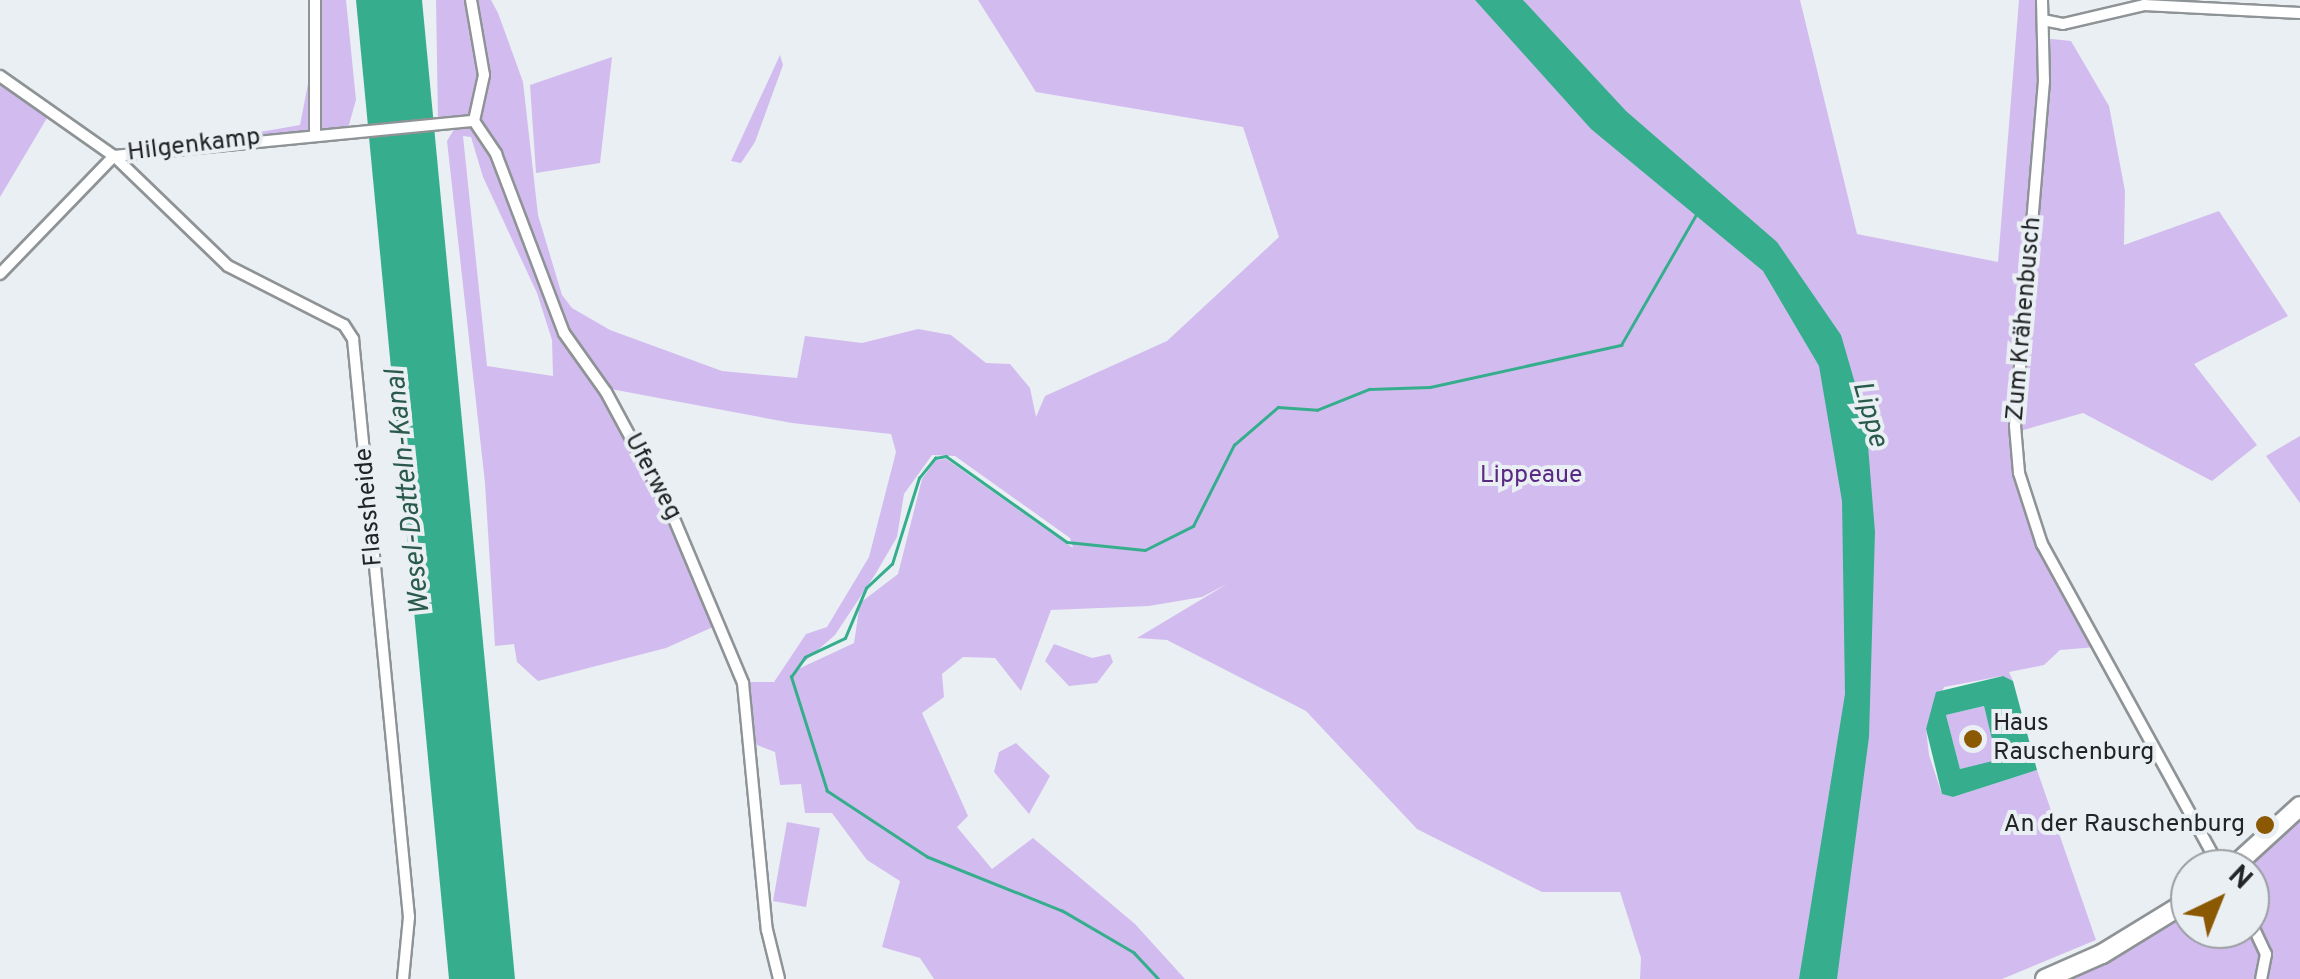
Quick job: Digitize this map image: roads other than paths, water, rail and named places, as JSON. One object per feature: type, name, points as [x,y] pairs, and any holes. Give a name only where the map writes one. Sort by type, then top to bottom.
[{"type":"main road","points":[[2252,849],[2300,806]]},
{"type":"main road","points":[[2045,979],[2102,954],[2170,912]]},
{"type":"street","points":[[314,132],[316,0]]},
{"type":"street","points":[[472,0],[484,75],[474,121]]},
{"type":"street","name":"Zum Krähenbusch","points":[[2042,0],[2044,81],[2014,426],[2020,473],[2042,544],[2210,849]]},
{"type":"street","points":[[2043,20],[2063,24],[2144,5],[2300,13]]},
{"type":"street","name":"Hilgenkamp","points":[[0,76],[114,156],[354,128],[474,121]]},
{"type":"street","name":"Uferweg","points":[[474,121],[496,154],[564,333],[606,392],[672,514],[744,683],[768,930],[779,979]]},
{"type":"street","points":[[0,274],[114,156]]},
{"type":"street","name":"Flassheide","points":[[114,156],[228,266],[344,326],[353,338],[409,918],[403,979]]},
{"type":"street","points":[[2262,979],[2264,949]]},
{"type":"water","name":"Wesel-Datteln-Kanal","points":[[356,0],[422,0],[515,979],[449,979]]},
{"type":"water","points":[[1475,0],[1523,0],[1626,111],[1777,242],[1841,335],[1866,421],[1875,532],[1869,737],[1837,979],[1799,979],[1845,694],[1842,501],[1819,366],[1763,271],[1591,129]]},
{"type":"water","points":[[2003,676],[2013,681],[2037,770],[1953,797],[1942,794],[1926,729],[1936,692]],"holes":[[[1984,706],[1997,760],[1960,769],[1946,715]]]},
{"type":"waterway","points":[[1158,979],[1134,953],[1062,911],[927,857],[827,791],[791,677],[805,657],[845,638],[866,588],[892,564],[919,478],[935,458],[946,456],[1067,542],[1145,550],[1193,526],[1234,445],[1278,407],[1317,410],[1369,389],[1430,387],[1621,345],[1697,213]]},
{"type":"place","name":"Haus Rauschenburg","points":[[1973,739]]},
{"type":"place","name":"An der Rauschenburg","points":[[2265,825]]},
{"type":"water label","name":"Lippe","points":[[1869,414]]},
{"type":"park label","name":"Lippeaue","points":[[1531,476]]}]
